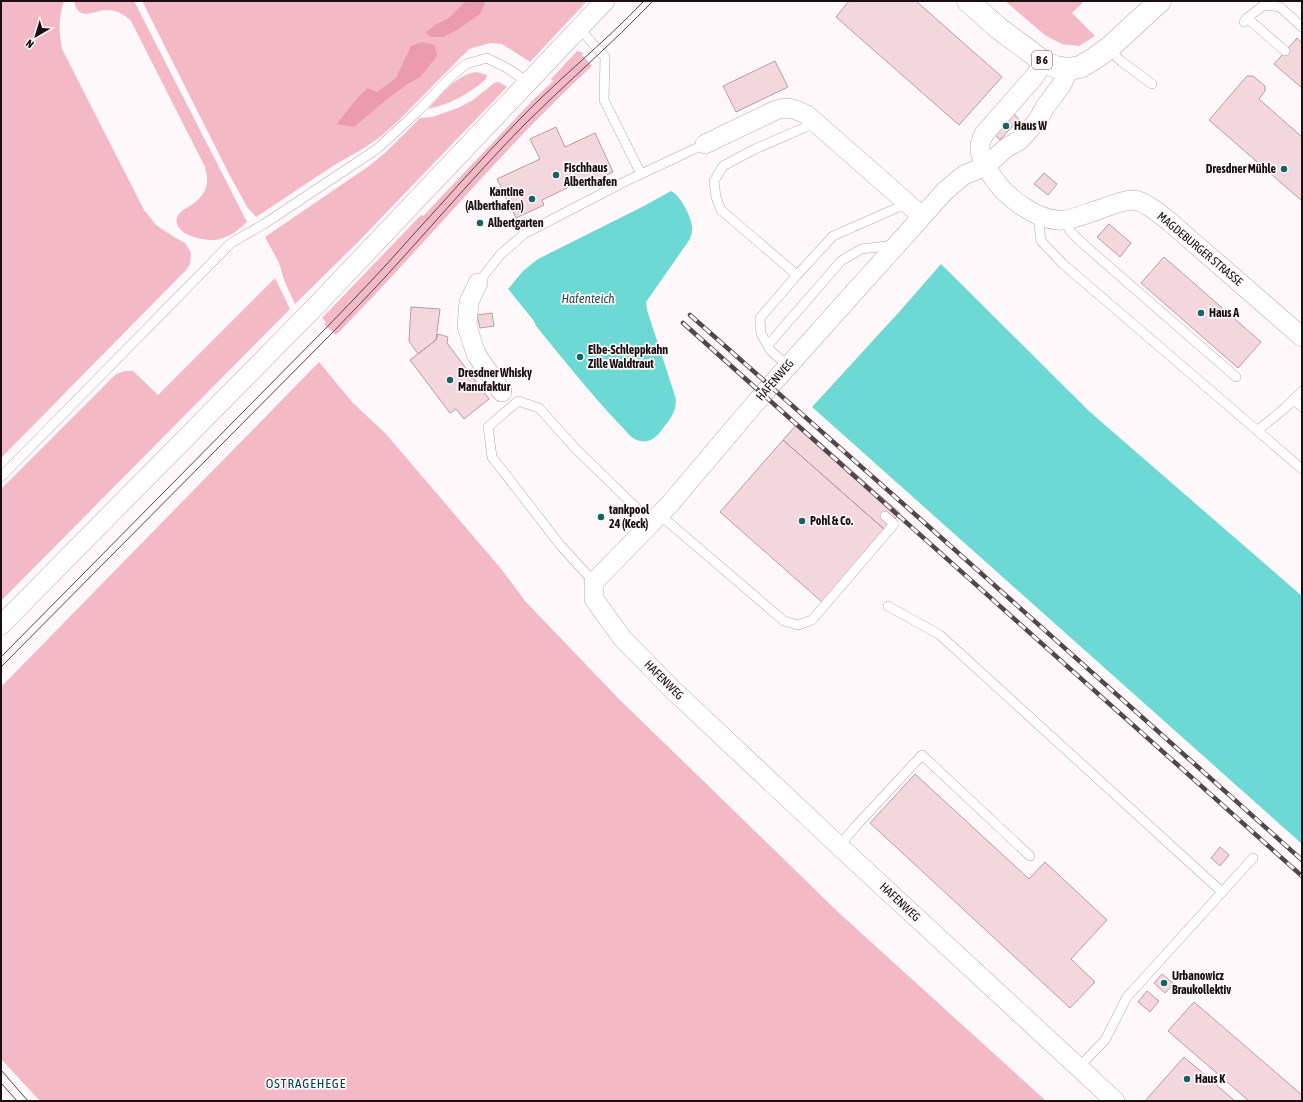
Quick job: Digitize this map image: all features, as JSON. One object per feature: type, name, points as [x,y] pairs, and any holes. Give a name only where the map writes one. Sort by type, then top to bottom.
[{"type":"main road","name":"B 6","points":[[968,1],[998,28],[1044,62],[1056,67],[1069,69],[1080,67],[1108,49],[1160,1]]},
{"type":"street","points":[[1,625],[313,309],[529,83],[580,29],[603,2]]},
{"type":"street","name":"MAGDEBURGER STRASSE","points":[[1044,62],[1034,77],[984,134],[980,145],[986,166],[998,184],[1012,198],[1023,206],[1038,215],[1052,220],[1064,220],[1134,200],[1149,207],[1170,222],[1302,337]]},
{"type":"street","points":[[986,166],[1006,148],[1020,140],[1038,120],[1045,107],[1062,84],[1069,69]]},
{"type":"street","points":[[705,144],[776,110],[786,107],[796,110],[806,115],[915,210]]},
{"type":"street","name":"HAFENWEG","points":[[986,166],[964,175],[944,191],[915,210],[896,245],[788,366],[656,519],[594,582],[594,599],[622,638],[673,690],[839,846],[1115,1101]]},
{"type":"street","points":[[478,284],[469,302],[467,326],[476,354],[502,392]]},
{"type":"lane","points":[[1285,52],[1245,20],[1264,5],[1280,7],[1302,27]]},
{"type":"lane","points":[[580,29],[605,57],[604,100],[641,174]]},
{"type":"lane","points":[[1108,49],[1122,62],[1152,84]]},
{"type":"lane","points":[[1,477],[231,243],[264,224],[377,150],[466,64],[486,58],[507,68],[529,83]]},
{"type":"lane","points":[[797,275],[720,210],[716,197],[714,181],[723,166],[755,149],[815,123]]},
{"type":"lane","points":[[478,284],[501,254],[524,234],[641,174],[705,144]]},
{"type":"lane","points":[[788,366],[771,351],[761,334],[760,318],[833,236],[915,210]]},
{"type":"lane","points":[[1038,215],[1040,241],[1063,264],[1302,469]]},
{"type":"lane","points":[[1064,220],[1070,231],[1081,242],[1236,376]]},
{"type":"lane","points":[[768,345],[842,261],[861,249],[896,245]]},
{"type":"lane","points":[[1258,430],[1294,400],[1302,391]]},
{"type":"lane","points":[[1294,400],[1302,407]]},
{"type":"lane","points":[[594,582],[561,546],[492,457],[488,427],[518,401],[539,408],[575,448],[656,519],[784,621],[798,625],[812,620],[894,524],[886,516]]},
{"type":"lane","points":[[888,606],[940,635],[1222,892]]},
{"type":"lane","points":[[839,846],[922,755],[1030,856]]},
{"type":"lane","points":[[1079,1067],[1105,1040],[1127,997],[1253,858]]},
{"type":"shaded area","points":[[1,1],[64,1],[60,25],[62,49],[144,210],[156,225],[185,243],[191,253],[190,264],[186,270],[1,458]]},
{"type":"shaded area","points":[[74,1],[134,1],[247,222],[236,231],[224,238],[210,240],[196,238],[183,232],[178,227],[178,215],[203,194],[207,184],[205,167],[131,21],[121,13],[111,10],[83,14],[76,8]]},
{"type":"shaded area","points":[[142,1],[587,1],[530,62],[502,44],[490,43],[469,49],[397,122],[379,138],[336,164],[256,217],[247,207],[229,174]]},
{"type":"shaded area","points":[[466,1],[486,1],[480,14],[457,30],[443,37],[431,37],[425,33],[435,25],[449,18]]},
{"type":"shaded area","points":[[1005,1],[1084,1],[1072,13],[1095,36],[1079,46],[1062,44],[1046,36]]},
{"type":"shaded area","points":[[422,42],[435,45],[437,56],[420,77],[387,99],[354,127],[337,124],[367,88],[377,92],[396,78],[411,46]]},
{"type":"shaded area","points":[[577,51],[583,53],[582,55],[592,66],[526,131],[336,335],[324,324],[326,322],[322,318],[553,81],[551,79]]},
{"type":"shaded area","points":[[477,72],[487,75],[486,79],[466,94],[452,101],[428,109],[456,81],[469,74]]},
{"type":"shaded area","points":[[499,82],[507,87],[358,242],[295,304],[284,280],[279,263],[265,237],[369,166],[386,152],[420,118],[432,117],[458,108],[473,100],[494,83]]},
{"type":"shaded area","points":[[275,278],[290,309],[1,601],[1,489],[116,374],[125,371],[133,371],[158,395]]},
{"type":"shaded area","points":[[319,362],[352,402],[386,434],[502,570],[525,601],[618,698],[838,912],[1046,1101],[40,1101],[1,1059],[1,687]]},
{"type":"water","name":"Hafenteich","points":[[671,191],[678,197],[687,212],[691,222],[692,233],[690,239],[646,302],[647,310],[676,399],[676,404],[672,416],[659,434],[650,440],[641,441],[634,439],[630,435],[577,376],[508,289],[523,271],[538,259]]},
{"type":"water","points":[[941,264],[1090,412],[1302,596],[1302,844],[812,407]]},
{"type":"building","points":[[849,1],[916,1],[1002,77],[959,125],[836,17]]},
{"type":"building","points":[[1297,38],[1302,43],[1302,88],[1274,64]]},
{"type":"building","points":[[775,61],[788,87],[736,112],[723,86]]},
{"type":"building","name":"Dresdner Mühle","points":[[1247,76],[1253,76],[1265,86],[1265,91],[1259,99],[1302,137],[1302,201],[1209,120]]},
{"type":"building","name":"Haus W","points":[[1012,112],[1019,119],[1000,140],[993,133]]},
{"type":"building","name":"Fischhaus Alberthafen","points":[[556,127],[565,147],[595,133],[613,172],[591,183],[588,178],[542,200],[544,205],[516,218],[497,179],[540,159],[530,139]]},
{"type":"building","points":[[1044,173],[1057,184],[1048,195],[1034,184]]},
{"type":"building","points":[[1109,224],[1131,243],[1120,257],[1097,237]]},
{"type":"building","name":"Haus A","points":[[1164,257],[1261,342],[1238,368],[1141,283]]},
{"type":"building","points":[[411,307],[440,309],[436,340],[418,354],[409,341]]},
{"type":"building","points":[[492,313],[494,326],[480,328],[477,315]]},
{"type":"building","name":"Dresdner Whisky Manufaktur","points":[[438,334],[448,337],[447,343],[489,399],[464,419],[456,409],[450,413],[410,360],[436,340]]},
{"type":"building","points":[[798,423],[900,513],[885,530],[783,440]]},
{"type":"building","name":"Pohl & Co.","points":[[783,440],[885,530],[822,602],[720,512]]},
{"type":"building","points":[[915,774],[1029,879],[1045,862],[1107,920],[1071,959],[1095,982],[1070,1008],[870,823]]},
{"type":"building","points":[[1220,847],[1229,855],[1220,866],[1211,858]]},
{"type":"building","name":"Urbanowicz Braukollektiv","points":[[1162,974],[1174,984],[1165,993],[1154,983]]},
{"type":"building","points":[[1147,991],[1159,1001],[1150,1012],[1138,1002]]},
{"type":"building","points":[[1194,1002],[1302,1095],[1302,1101],[1249,1101],[1168,1031]]},
{"type":"building","name":"Haus K","points":[[1184,1057],[1235,1101],[1145,1101]]},
{"type":"tram line","points":[[1,657],[338,316],[517,122],[644,1]]},
{"type":"tram line","points":[[1,667],[333,332],[524,125],[653,1]]},
{"type":"tram line","points":[[1,1070],[28,1101]]},
{"type":"tram line","points":[[1,1083],[17,1101]]},
{"type":"railway","points":[[690,315],[1302,860]]},
{"type":"railway","points":[[683,323],[1302,876]]},
{"type":"place","name":"Haus W","points":[[1006,126]]},
{"type":"place","name":"Dresdner Mühle","points":[[1284,169]]},
{"type":"place","name":"Fischhaus Alberthafen","points":[[556,175]]},
{"type":"place","name":"Kantine (Alberthafen)","points":[[532,199]]},
{"type":"place","name":"Albertgarten","points":[[480,223]]},
{"type":"place","name":"Haus A","points":[[1201,313]]},
{"type":"place","name":"Elbe-Schleppkahn Zille Waldtraut","points":[[580,357]]},
{"type":"place","name":"Dresdner Whisky Manufaktur","points":[[450,380]]},
{"type":"place","name":"tankpool 24 (Keck)","points":[[601,517]]},
{"type":"place","name":"Pohl & Co.","points":[[802,521]]},
{"type":"place","name":"Urbanowicz Braukollektiv","points":[[1164,983]]},
{"type":"place","name":"Haus K","points":[[1187,1079]]},
{"type":"district","name":"OSTRAGEHEGE","points":[[306,1083]]}]
